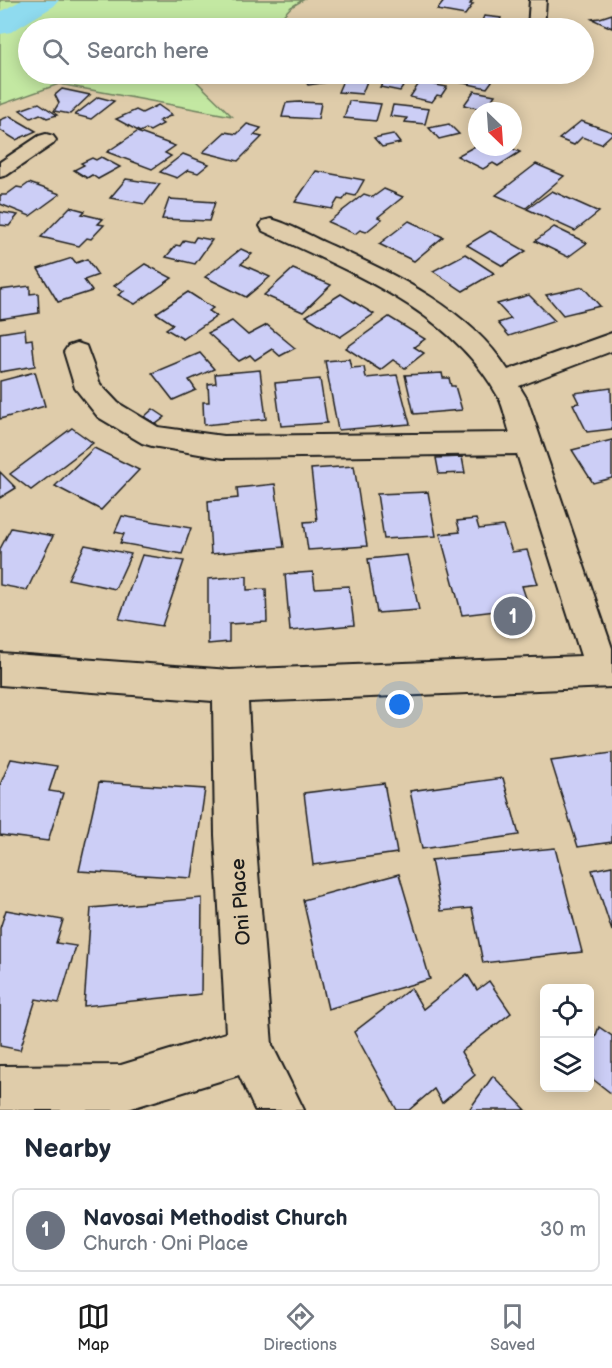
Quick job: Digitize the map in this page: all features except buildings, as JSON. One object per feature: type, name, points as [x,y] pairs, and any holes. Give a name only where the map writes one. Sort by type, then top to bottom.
[{"type":"street","points":[[537,18],[538,0]]},
{"type":"street","points":[[0,171],[46,141]]},
{"type":"street","points":[[0,669],[230,686],[608,671],[513,399],[504,381],[484,355],[445,319],[415,297],[271,226]]},
{"type":"street","points":[[504,381],[612,342]]},
{"type":"street","points":[[77,352],[88,388],[108,410],[152,436],[223,447],[527,443]]},
{"type":"street","name":"Oni Place","points":[[230,686],[235,835],[250,1049],[280,1110]]},
{"type":"street","points":[[0,1089],[121,1088],[250,1049]]},
{"type":"green space","points":[[0,0],[303,0],[291,7],[281,18],[18,18],[18,84],[59,84],[0,105]]},
{"type":"green space","points":[[59,84],[199,84],[232,116]]},
{"type":"waterway","points":[[0,25],[44,0]]},
{"type":"place","name":"Navosai Methodist Church","points":[[513,616]]}]
